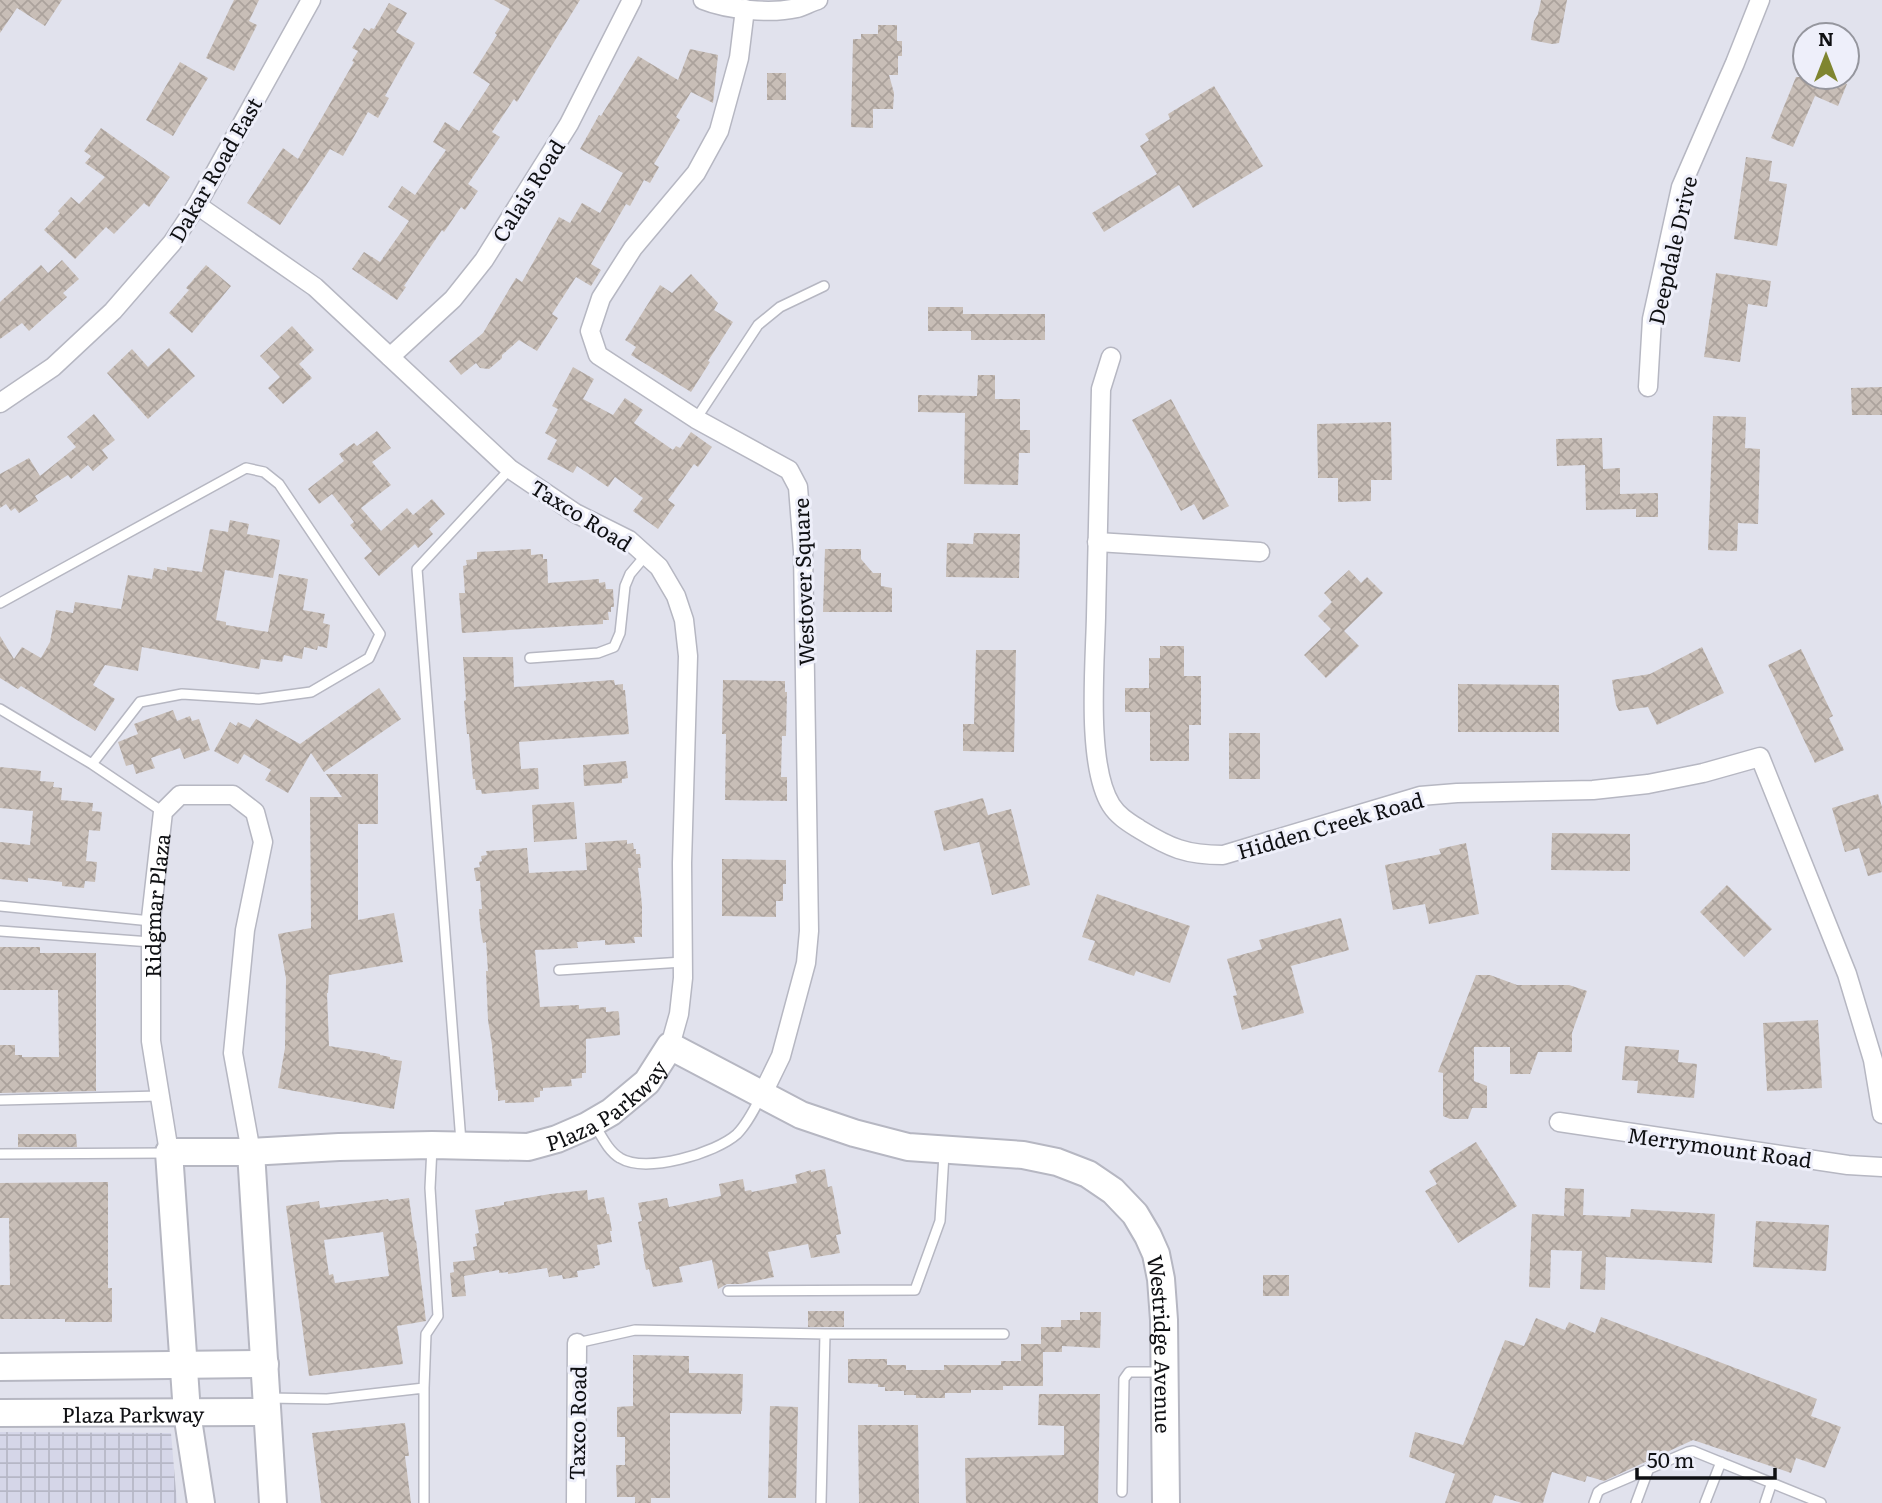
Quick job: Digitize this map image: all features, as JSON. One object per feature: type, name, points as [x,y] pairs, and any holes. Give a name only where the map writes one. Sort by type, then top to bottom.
[{"type":"street","name":"Dakar Road East","points":[[0,403],[52,367],[113,311],[172,243],[197,205],[311,0]]},
{"type":"street","name":"Calais Road","points":[[390,357],[453,299],[484,260],[569,124],[632,0]]},
{"type":"street","points":[[703,0],[715,5],[772,11],[796,8],[818,0]]},
{"type":"street","name":"Deepdale Drive","points":[[1648,387],[1652,319],[1681,187],[1760,0]]},
{"type":"street","name":"Westover Square","points":[[745,9],[739,58],[719,131],[696,173],[633,248],[601,299],[590,331],[598,355],[696,419],[789,470],[798,487],[803,551],[809,931],[806,963],[781,1056],[763,1093]]},
{"type":"street","name":"Taxco Road","points":[[197,205],[315,288],[510,468],[575,513],[629,540],[659,567],[676,596],[684,620],[688,656],[682,863],[683,962],[679,1014],[670,1046]]},
{"type":"street","name":"Hidden Creek Road","points":[[1111,357],[1101,388],[1096,753],[1101,780],[1111,805],[1121,818],[1166,845],[1199,855],[1223,855],[1420,796],[1593,790],[1703,773],[1760,757],[1847,974],[1873,1060],[1882,1114]]},
{"type":"street","points":[[1097,542],[1260,552]]},
{"type":"street","name":"Ridgmar Plaza","points":[[201,1503],[187,1413],[169,1153],[151,1041],[151,920],[163,812],[180,795],[233,795],[255,812],[263,842],[245,930],[233,1053],[251,1153],[273,1503]]},
{"type":"street","name":"Plaza Parkway","points":[[169,1153],[251,1153],[432,1145],[528,1147],[557,1139],[611,1112],[647,1082],[670,1046],[802,1115],[854,1133],[908,1147],[1023,1155],[1056,1162],[1088,1174],[1120,1198]]},
{"type":"street","name":"Merrymount Road","points":[[1559,1122],[1848,1165],[1882,1167]]},
{"type":"street","name":"Westridge Avenue","points":[[1120,1198],[1135,1214],[1149,1236],[1161,1279],[1166,1503]]},
{"type":"street","name":"Taxco Road","points":[[576,1503],[577,1343]]},
{"type":"street","points":[[0,1367],[265,1364]]},
{"type":"street","name":"Plaza Parkway","points":[[0,1413],[187,1413],[266,1405]]},
{"type":"lane","points":[[696,419],[758,326],[780,307],[824,286]]},
{"type":"lane","points":[[0,603],[246,468],[264,472],[279,484],[380,634],[369,658],[312,692],[260,699],[182,694],[140,702],[92,764]]},
{"type":"lane","points":[[461,1145],[417,569],[510,468]]},
{"type":"lane","points":[[530,658],[598,653],[614,647],[620,634],[625,586],[630,574],[646,555]]},
{"type":"lane","points":[[0,709],[92,764],[163,812]]},
{"type":"lane","points":[[0,906],[151,920]]},
{"type":"lane","points":[[0,931],[151,942]]},
{"type":"lane","points":[[559,971],[683,962]]},
{"type":"lane","points":[[593,1123],[610,1149],[620,1158],[632,1163],[653,1164],[684,1158],[715,1147],[736,1134],[763,1093]]},
{"type":"lane","points":[[0,1100],[159,1096]]},
{"type":"lane","points":[[424,1503],[426,1334],[438,1315],[432,1145]]},
{"type":"lane","points":[[728,1291],[915,1290],[940,1222],[944,1149]]},
{"type":"lane","points":[[0,1154],[169,1153]]},
{"type":"lane","points":[[577,1343],[635,1330],[1004,1334]]},
{"type":"lane","points":[[821,1503],[825,1334]]},
{"type":"lane","points":[[1122,1492],[1124,1379],[1129,1372],[1164,1372]]},
{"type":"lane","points":[[266,1405],[424,1388]]},
{"type":"lane","points":[[1594,1503],[1602,1489],[1688,1452],[1699,1452],[1821,1503]]},
{"type":"lane","points":[[1705,1503],[1721,1462]]},
{"type":"lane","points":[[1636,1503],[1649,1468]]},
{"type":"lane","points":[[1765,1503],[1772,1482]]},
{"type":"shaded area","points":[[0,1432],[171,1433],[177,1503],[0,1503]]},
{"type":"building","points":[[0,0],[62,0],[45,26],[17,8],[0,33]]},
{"type":"building","points":[[234,0],[259,0],[249,21],[257,25],[234,71],[206,58]]},
{"type":"building","points":[[494,0],[580,0],[517,102],[514,99],[492,132],[500,137],[468,184],[478,191],[465,210],[461,207],[444,232],[442,230],[397,300],[352,269],[364,252],[380,262],[409,221],[388,207],[402,186],[415,195],[446,150],[433,142],[445,122],[459,131],[490,84],[473,73],[510,9]]},
{"type":"building","points":[[1541,0],[1567,0],[1559,43],[1531,40]]},
{"type":"building","points":[[389,3],[407,13],[396,32],[415,43],[385,96],[389,98],[378,118],[368,112],[343,156],[330,149],[280,225],[247,203],[283,148],[298,159],[354,62],[352,61],[358,51],[352,48],[364,28],[369,31],[374,29]]},
{"type":"building","points":[[878,25],[897,25],[897,41],[902,41],[902,56],[898,56],[898,75],[889,75],[894,93],[893,109],[873,109],[873,128],[851,127],[853,39],[861,39],[861,34],[878,34]]},
{"type":"building","points":[[690,49],[718,55],[713,103],[691,92],[676,117],[680,120],[654,164],[659,167],[650,183],[644,180],[630,206],[626,204],[591,264],[601,270],[591,286],[576,277],[552,314],[558,318],[537,351],[519,340],[489,369],[480,368],[476,363],[461,375],[449,361],[483,333],[516,278],[522,282],[559,217],[570,223],[582,203],[600,213],[623,173],[580,149],[638,56],[678,80]]},
{"type":"building","points":[[180,62],[208,78],[173,136],[146,120]]},
{"type":"building","points":[[767,73],[786,73],[786,100],[767,100]]},
{"type":"building","points":[[1214,86],[1263,166],[1193,208],[1179,185],[1104,232],[1092,213],[1157,174],[1140,146],[1149,140],[1145,134],[1170,119],[1168,114]]},
{"type":"building","points":[[1791,89],[1844,91],[1838,106],[1815,96],[1793,147],[1771,138]]},
{"type":"building","points":[[101,128],[170,177],[149,207],[144,203],[114,234],[106,227],[75,259],[44,230],[71,197],[79,204],[105,177],[85,163],[91,156],[84,151]]},
{"type":"building","points":[[1746,157],[1772,161],[1769,181],[1787,184],[1777,246],[1734,239]]},
{"type":"building","points":[[62,260],[79,279],[63,293],[67,297],[29,331],[22,323],[0,339],[0,302],[41,265],[48,273]]},
{"type":"building","points":[[206,265],[231,286],[192,333],[169,313]]},
{"type":"building","points":[[1716,273],[1771,281],[1767,307],[1748,304],[1740,362],[1704,357]]},
{"type":"building","points":[[691,274],[718,303],[714,310],[733,322],[691,392],[631,355],[636,347],[625,340],[660,285],[672,293]]},
{"type":"building","points":[[928,307],[963,307],[963,314],[1045,314],[1045,340],[971,340],[971,331],[928,331]]},
{"type":"building","points":[[292,326],[314,350],[299,364],[312,378],[283,404],[268,388],[280,377],[260,356]]},
{"type":"building","points":[[169,348],[195,376],[148,419],[107,373],[132,349],[148,367]]},
{"type":"building","points":[[573,367],[594,379],[583,399],[613,415],[625,398],[643,410],[634,423],[673,450],[676,446],[680,448],[691,432],[712,447],[698,467],[694,464],[668,500],[675,505],[658,529],[633,511],[643,498],[615,477],[608,487],[577,466],[573,473],[547,459],[557,440],[545,433],[558,409],[552,406]]},
{"type":"building","points":[[978,375],[995,375],[995,399],[1020,399],[1020,430],[1030,430],[1030,453],[1019,453],[1018,485],[964,484],[965,413],[918,412],[918,395],[977,396]]},
{"type":"building","points":[[1882,387],[1882,415],[1852,415],[1851,388]]},
{"type":"building","points":[[1171,399],[1229,506],[1203,520],[1194,504],[1181,511],[1132,420]]},
{"type":"building","points":[[94,414],[115,440],[102,450],[108,458],[93,471],[88,465],[71,479],[68,475],[35,496],[38,501],[19,513],[15,508],[11,511],[6,504],[0,508],[0,474],[29,458],[40,476],[76,447],[67,437]]},
{"type":"building","points":[[1713,416],[1746,417],[1745,448],[1760,449],[1758,524],[1738,523],[1737,551],[1708,550]]},
{"type":"building","points":[[1391,422],[1392,480],[1371,480],[1371,501],[1338,502],[1338,478],[1318,478],[1317,424]]},
{"type":"building","points":[[377,431],[391,448],[372,462],[391,485],[361,508],[381,531],[407,508],[413,515],[432,499],[445,514],[429,529],[433,534],[418,548],[415,544],[379,576],[364,558],[372,551],[350,525],[354,522],[332,494],[319,504],[308,489],[344,461],[339,454],[354,443],[357,446]]},
{"type":"building","points":[[1602,438],[1603,469],[1620,468],[1620,494],[1658,493],[1658,517],[1636,517],[1636,509],[1586,510],[1585,465],[1557,466],[1556,439]]},
{"type":"building","points":[[230,520],[249,524],[247,534],[280,540],[273,578],[225,570],[216,620],[226,622],[226,625],[268,632],[279,574],[308,579],[303,610],[325,614],[323,623],[330,625],[327,648],[318,646],[317,650],[304,647],[302,659],[284,655],[282,662],[261,659],[259,669],[142,647],[138,671],[105,665],[93,685],[115,699],[95,731],[21,686],[18,689],[0,678],[0,636],[14,659],[22,647],[41,658],[50,642],[56,610],[73,613],[75,602],[121,609],[128,575],[152,579],[154,568],[202,572],[210,529],[228,532]]},
{"type":"building","points":[[974,533],[1020,534],[1019,578],[946,577],[947,543],[973,544]]},
{"type":"building","points":[[531,549],[531,555],[543,554],[543,559],[547,559],[548,583],[599,579],[599,583],[605,582],[606,589],[613,589],[614,607],[608,612],[609,620],[603,620],[603,624],[462,633],[459,593],[465,593],[463,566],[467,565],[466,560],[477,559],[477,552]]},
{"type":"building","points":[[825,549],[861,549],[861,559],[873,573],[881,573],[881,586],[892,588],[892,612],[823,612]]},
{"type":"building","points":[[1349,570],[1361,583],[1367,577],[1383,593],[1344,631],[1359,646],[1326,678],[1304,655],[1331,629],[1318,616],[1332,602],[1324,593]]},
{"type":"building","points":[[1160,646],[1184,646],[1184,676],[1201,676],[1201,725],[1189,725],[1189,761],[1150,761],[1150,712],[1125,712],[1125,688],[1149,688],[1149,658],[1160,658]]},
{"type":"building","points":[[1702,647],[1724,693],[1657,725],[1648,707],[1619,711],[1612,680],[1650,674]]},
{"type":"building","points":[[1801,649],[1833,716],[1829,718],[1844,750],[1815,763],[1768,665]]},
{"type":"building","points":[[976,650],[1016,650],[1014,752],[963,751],[963,724],[974,724]]},
{"type":"building","points":[[463,657],[513,657],[514,687],[614,680],[615,685],[623,684],[629,734],[519,742],[521,769],[538,768],[539,789],[482,794],[481,790],[476,790],[473,779],[464,701]]},
{"type":"building","points":[[723,680],[785,681],[786,736],[782,736],[781,777],[787,777],[787,801],[725,800]]},
{"type":"building","points":[[1458,684],[1559,685],[1559,732],[1458,732]]},
{"type":"building","points":[[379,688],[401,719],[324,772],[311,753],[288,793],[265,780],[271,770],[244,754],[238,764],[214,751],[230,722],[236,726],[238,722],[250,728],[256,719],[300,744]]},
{"type":"building","points":[[173,710],[177,721],[190,716],[192,721],[199,719],[210,750],[184,759],[180,748],[151,758],[155,768],[136,774],[133,764],[126,766],[118,742],[138,734],[134,724]]},
{"type":"building","points":[[1229,733],[1260,733],[1260,779],[1229,779]]},
{"type":"building","points":[[626,761],[628,778],[622,779],[622,783],[584,786],[583,765]]},
{"type":"building","points":[[0,767],[41,771],[40,781],[54,782],[53,787],[62,788],[61,800],[93,803],[92,811],[102,812],[100,831],[89,830],[86,861],[97,862],[95,882],[85,881],[84,888],[28,878],[28,882],[0,879],[0,842],[30,845],[33,811],[0,808]]},
{"type":"building","points":[[326,774],[378,774],[378,824],[358,824],[358,920],[394,913],[403,962],[329,975],[329,1046],[380,1054],[402,1061],[394,1109],[278,1088],[285,1048],[286,978],[278,934],[311,928],[310,797],[342,797]]},
{"type":"building","points":[[1878,794],[1882,807],[1882,872],[1868,876],[1859,848],[1845,852],[1832,808]]},
{"type":"building","points":[[983,798],[988,815],[1011,809],[1030,885],[992,895],[979,842],[944,851],[934,811]]},
{"type":"building","points":[[574,802],[577,839],[534,842],[532,805]]},
{"type":"building","points":[[1552,833],[1630,834],[1630,871],[1551,870]]},
{"type":"building","points":[[627,840],[627,844],[633,843],[636,854],[640,854],[641,868],[638,868],[642,937],[634,937],[635,943],[605,945],[605,940],[577,942],[578,948],[535,950],[540,1007],[579,1005],[579,1009],[606,1007],[606,1012],[618,1011],[620,1035],[586,1039],[586,1073],[582,1073],[582,1078],[571,1079],[572,1086],[543,1088],[540,1097],[534,1098],[534,1102],[498,1101],[488,1020],[486,942],[483,943],[480,924],[480,881],[476,881],[474,868],[480,867],[481,856],[487,855],[486,851],[527,848],[529,873],[587,870],[585,843]]},
{"type":"building","points":[[1466,843],[1479,914],[1429,924],[1425,904],[1393,910],[1385,865],[1441,854],[1439,849]]},
{"type":"building","points":[[722,859],[786,860],[786,884],[783,884],[783,901],[776,901],[776,917],[722,916]]},
{"type":"building","points":[[1727,885],[1772,929],[1744,957],[1700,912]]},
{"type":"building","points":[[1097,894],[1190,926],[1170,983],[1136,971],[1134,976],[1088,960],[1095,941],[1082,937]]},
{"type":"building","points":[[1341,918],[1349,950],[1291,966],[1304,1013],[1242,1030],[1233,996],[1237,995],[1227,959],[1262,949],[1259,940]]},
{"type":"building","points":[[0,947],[40,947],[40,953],[96,953],[96,1091],[0,1093],[0,1045],[15,1045],[15,1055],[22,1057],[59,1057],[58,990],[0,990]]},
{"type":"building","points":[[1476,975],[1490,975],[1517,985],[1569,985],[1587,991],[1572,1033],[1572,1052],[1538,1052],[1530,1074],[1510,1074],[1510,1047],[1474,1047],[1474,1081],[1487,1086],[1487,1108],[1472,1108],[1468,1119],[1450,1119],[1443,1116],[1443,1073],[1438,1072]]},
{"type":"building","points":[[1818,1020],[1822,1088],[1767,1091],[1763,1023]]},
{"type":"building","points":[[1625,1046],[1679,1050],[1678,1062],[1697,1064],[1694,1098],[1637,1093],[1638,1081],[1622,1080]]},
{"type":"building","points":[[18,1134],[76,1134],[77,1147],[18,1147]]},
{"type":"building","points":[[1476,1142],[1517,1206],[1458,1243],[1425,1191],[1437,1184],[1429,1171]]},
{"type":"building","points":[[825,1169],[828,1187],[832,1186],[841,1234],[836,1235],[840,1253],[811,1258],[808,1244],[768,1252],[774,1277],[727,1284],[718,1289],[712,1260],[679,1267],[683,1282],[653,1287],[643,1254],[638,1222],[642,1221],[638,1203],[667,1198],[669,1207],[721,1196],[719,1184],[743,1179],[745,1191],[752,1192],[797,1183],[795,1175]]},
{"type":"building","points":[[108,1182],[108,1288],[112,1288],[112,1322],[0,1319],[0,1285],[10,1285],[9,1218],[0,1218],[0,1183]]},
{"type":"building","points":[[1565,1188],[1584,1189],[1583,1215],[1630,1217],[1631,1209],[1715,1214],[1712,1263],[1606,1257],[1605,1290],[1580,1289],[1582,1251],[1551,1250],[1550,1288],[1529,1287],[1532,1214],[1564,1216]]},
{"type":"building","points":[[587,1190],[588,1200],[604,1197],[612,1231],[612,1242],[597,1245],[600,1265],[577,1271],[578,1277],[563,1279],[562,1275],[549,1277],[547,1268],[508,1274],[499,1273],[499,1270],[464,1276],[466,1296],[452,1297],[450,1273],[454,1272],[453,1262],[475,1260],[473,1247],[477,1246],[475,1234],[479,1233],[475,1210],[504,1205],[504,1202]]},
{"type":"building","points":[[409,1198],[426,1321],[397,1326],[403,1364],[309,1376],[286,1206],[319,1201],[320,1208]],"holes":[[[383,1232],[389,1276],[335,1283],[333,1274],[329,1275],[324,1240]]]},
{"type":"building","points":[[1756,1221],[1829,1225],[1826,1271],[1753,1267]]},
{"type":"building","points":[[1263,1275],[1289,1275],[1289,1296],[1263,1296]]},
{"type":"building","points":[[808,1311],[844,1311],[844,1327],[808,1327]]},
{"type":"building","points":[[1080,1312],[1101,1312],[1100,1348],[1062,1346],[1062,1352],[1043,1352],[1043,1386],[1003,1386],[1003,1390],[945,1393],[945,1398],[916,1398],[916,1395],[904,1395],[904,1391],[885,1391],[885,1387],[878,1387],[878,1384],[848,1383],[848,1359],[887,1359],[887,1365],[906,1365],[906,1370],[944,1370],[944,1365],[1001,1365],[1001,1361],[1021,1361],[1021,1344],[1041,1344],[1041,1327],[1061,1327],[1061,1320],[1080,1320]]},
{"type":"building","points":[[1601,1317],[1817,1399],[1811,1416],[1841,1427],[1825,1468],[1796,1458],[1791,1473],[1693,1440],[1604,1481],[1587,1476],[1585,1482],[1552,1472],[1543,1503],[1522,1503],[1495,1495],[1492,1503],[1445,1503],[1455,1474],[1409,1457],[1415,1432],[1463,1445],[1505,1340],[1524,1346],[1536,1318],[1565,1330],[1569,1322],[1595,1333]]},
{"type":"building","points":[[633,1355],[689,1356],[689,1373],[743,1374],[741,1414],[670,1413],[670,1498],[651,1498],[651,1503],[635,1503],[635,1497],[617,1497],[616,1465],[625,1465],[625,1437],[617,1437],[617,1407],[633,1406]]},
{"type":"building","points":[[1039,1394],[1100,1394],[1098,1503],[966,1503],[965,1458],[1064,1455],[1064,1426],[1038,1425]]},
{"type":"building","points":[[770,1406],[798,1407],[796,1498],[768,1498]]},
{"type":"building","points":[[405,1423],[409,1456],[405,1456],[411,1503],[321,1503],[312,1433]]},
{"type":"building","points":[[858,1425],[918,1425],[919,1503],[859,1503]]}]
